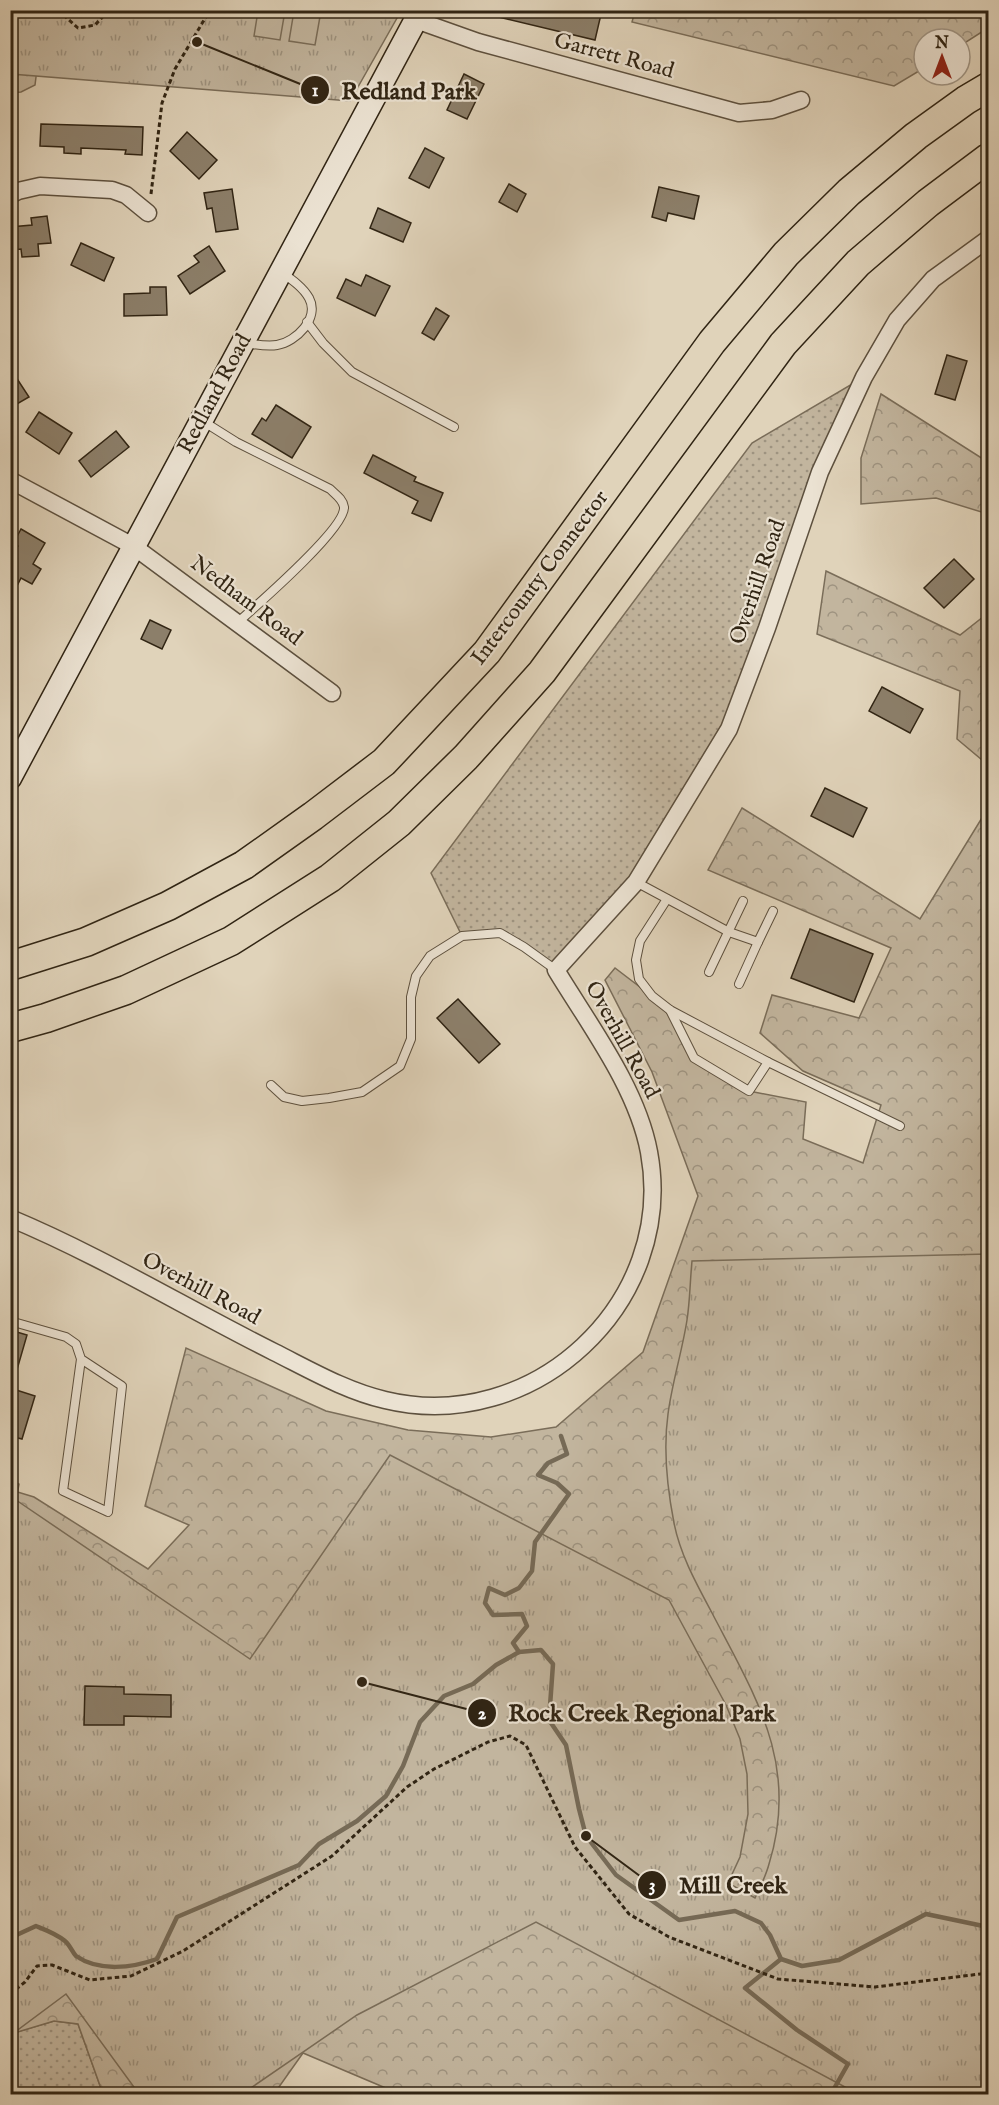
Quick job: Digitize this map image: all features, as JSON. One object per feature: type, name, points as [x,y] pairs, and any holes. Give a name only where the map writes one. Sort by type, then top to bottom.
[{"type":"highway","name":"Intercounty Connector","points":[[10,966],[86,942],[168,906],[244,865],[314,816],[384,762],[487,652],[712,342],[786,254],[849,192],[916,136],[988,87]]},
{"type":"highway","points":[[10,1028],[126,990],[231,941],[330,878],[399,823],[466,757],[542,672],[783,344],[858,263],[928,203],[988,158]]},
{"type":"main road","name":"Redland Road","points":[[10,778],[418,15]]},
{"type":"street","name":"Garrett Road","points":[[418,15],[478,42],[739,113],[772,110],[801,100]]},
{"type":"street","points":[[10,195],[40,186],[112,190],[126,195],[148,213]]},
{"type":"street","name":"Overhill Road","points":[[10,1218],[48,1234],[233,1332],[334,1382],[407,1405],[437,1407],[463,1405],[491,1399],[517,1389],[541,1378],[577,1352],[601,1329],[616,1310],[640,1261],[652,1209],[650,1153],[643,1125],[629,1090],[556,970],[636,882],[729,729],[767,628],[820,472],[864,377],[897,320],[933,279],[988,239]]},
{"type":"street","name":"Nedham Road","points":[[10,480],[133,546],[332,693]]},
{"type":"lane","points":[[243,342],[264,346],[277,345],[298,335],[307,322],[312,308],[309,298],[301,288],[281,272]]},
{"type":"lane","points":[[307,322],[323,343],[352,372],[454,427]]},
{"type":"lane","points":[[201,420],[231,439],[330,489],[341,499],[344,508],[341,519],[326,539],[237,624]]},
{"type":"lane","points":[[636,882],[729,932],[758,942]]},
{"type":"lane","points":[[667,899],[640,941],[636,960],[639,979],[652,996],[670,1010],[768,1062],[900,1126]]},
{"type":"lane","points":[[709,972],[743,901]]},
{"type":"lane","points":[[739,984],[773,910]]},
{"type":"lane","points":[[271,1085],[284,1097],[302,1101],[329,1098],[362,1092],[400,1066],[411,1039],[411,997],[416,976],[430,956],[462,936],[500,933],[556,970]]},
{"type":"lane","points":[[670,1010],[694,1058],[749,1091],[768,1062]]},
{"type":"lane","points":[[10,1321],[66,1337],[76,1344],[81,1359],[63,1491],[108,1512],[122,1386],[81,1359]]},
{"type":"path","points":[[58,10],[78,28],[95,26],[109,10]]},
{"type":"path","points":[[148,213],[158,149],[162,103],[175,69],[210,10]]},
{"type":"path","points":[[10,1994],[26,1982],[37,1966],[52,1965],[90,1980],[131,1976],[183,1951],[332,1856],[407,1787],[434,1769],[488,1742],[510,1736],[526,1744],[575,1847],[629,1914],[669,1936],[777,1979],[875,1987],[988,1973]]},
{"type":"green space","points":[[10,11],[401,11],[350,101],[11,74]]},
{"type":"green space","points":[[258,11],[285,11],[280,40],[254,36]]},
{"type":"green space","points":[[294,11],[321,11],[315,45],[289,41]]},
{"type":"green space","points":[[635,11],[988,11],[988,28],[972,38],[972,27],[912,27],[912,75],[894,86],[632,22]]},
{"type":"green space","points":[[10,44],[38,61],[35,85],[21,92],[11,93]]},
{"type":"green space","points":[[864,377],[729,729],[636,882],[556,970],[500,933],[462,936],[431,873],[752,443]]},
{"type":"green space","points":[[881,394],[983,459],[988,454],[988,514],[936,498],[861,504],[861,458]]},
{"type":"green space","points":[[826,571],[960,635],[988,613],[988,765],[957,739],[960,691],[817,634]]},
{"type":"green space","points":[[742,808],[920,919],[988,808],[988,2094],[397,2094],[303,2053],[274,2094],[103,2094],[78,2024],[54,2021],[11,2034],[11,1490],[34,1497],[148,1569],[189,1525],[145,1506],[186,1348],[326,1411],[408,1430],[491,1437],[556,1427],[643,1352],[698,1196],[652,1072],[605,980],[615,968],[670,1010],[694,1058],[749,1091],[806,1102],[803,1139],[863,1163],[881,1105],[803,1071],[760,1033],[772,995],[859,1018],[891,948],[708,870]]},
{"type":"green space","points":[[988,1254],[988,2094],[858,2094],[536,1922],[357,2015],[242,2094],[139,2094],[66,1994],[11,2035],[11,1479],[19,1484],[16,1500],[250,1659],[390,1455],[669,1600],[726,1705],[740,1739],[747,1774],[748,1814],[740,1857],[728,1883],[755,1898],[768,1868],[777,1828],[779,1794],[776,1762],[757,1702],[684,1557],[674,1523],[668,1482],[666,1441],[668,1414],[687,1320],[692,1261]]},
{"type":"green space","points":[[54,2021],[78,2024],[103,2094],[11,2094],[10,2034]]},
{"type":"building","points":[[495,10],[602,10],[595,40],[494,16]]},
{"type":"building","points":[[464,74],[484,84],[467,119],[447,110]]},
{"type":"building","points":[[41,124],[143,127],[142,155],[125,154],[126,150],[81,148],[81,154],[64,153],[64,147],[40,146]]},
{"type":"building","points":[[187,132],[217,160],[199,179],[170,151]]},
{"type":"building","points":[[425,148],[444,158],[429,188],[409,178]]},
{"type":"building","points":[[509,184],[526,194],[517,212],[499,202]]},
{"type":"building","points":[[659,187],[699,196],[694,219],[668,213],[666,221],[652,217]]},
{"type":"building","points":[[232,189],[238,229],[216,232],[212,208],[207,209],[204,193]]},
{"type":"building","points":[[378,208],[411,223],[403,242],[370,228]]},
{"type":"building","points":[[47,216],[51,243],[38,244],[39,256],[22,257],[21,249],[12,250],[10,227],[32,225],[31,218]]},
{"type":"building","points":[[81,243],[114,258],[104,281],[71,265]]},
{"type":"building","points":[[209,246],[225,271],[190,294],[178,276],[199,262],[194,256]]},
{"type":"building","points":[[366,275],[390,286],[375,316],[337,298],[346,279],[361,286]]},
{"type":"building","points":[[150,287],[166,287],[167,315],[124,316],[124,294],[150,293]]},
{"type":"building","points":[[436,308],[449,316],[434,340],[422,333]]},
{"type":"building","points":[[947,355],[967,361],[955,400],[935,394]]},
{"type":"building","points":[[10,368],[29,397],[10,408]]},
{"type":"building","points":[[276,405],[311,427],[292,458],[252,434],[262,418],[266,421]]},
{"type":"building","points":[[39,412],[72,433],[59,454],[26,432]]},
{"type":"building","points":[[116,431],[129,447],[91,477],[79,461]]},
{"type":"building","points":[[373,455],[416,477],[414,481],[443,493],[431,521],[412,513],[418,501],[364,473]]},
{"type":"building","points":[[21,529],[45,543],[33,564],[41,569],[32,584],[21,578],[10,600],[10,559],[18,546],[13,544]]},
{"type":"building","points":[[954,559],[974,579],[944,608],[924,588]]},
{"type":"building","points":[[150,620],[171,630],[162,649],[141,639]]},
{"type":"building","points":[[882,687],[923,709],[910,733],[869,711]]},
{"type":"building","points":[[825,788],[867,808],[853,837],[811,816]]},
{"type":"building","points":[[810,929],[873,954],[854,1002],[791,978]]},
{"type":"building","points":[[458,999],[500,1044],[479,1063],[437,1018]]},
{"type":"building","points":[[10,1330],[27,1335],[14,1380],[10,1380]]},
{"type":"building","points":[[10,1388],[35,1396],[22,1439],[10,1436]]},
{"type":"building","points":[[85,1686],[124,1687],[124,1694],[171,1695],[171,1717],[124,1716],[124,1725],[84,1725]]},
{"type":"waterway","points":[[519,1652],[513,1643],[527,1626],[522,1614],[493,1615],[485,1603],[489,1588],[505,1595],[519,1588],[532,1571],[535,1542],[569,1494],[557,1483],[538,1475],[548,1463],[567,1454],[561,1436]]},
{"type":"waterway","points":[[10,1938],[36,1926],[58,1936],[67,1943],[76,1956],[95,1964],[116,1967],[137,1965],[157,1959],[177,1917],[299,1865],[319,1844],[357,1821],[386,1796],[403,1766],[420,1722],[444,1696],[473,1684],[496,1665],[519,1652],[541,1650],[553,1664],[549,1720],[566,1745],[586,1836],[616,1875],[679,1920],[735,1911],[761,1923],[770,1935],[781,1959],[802,1966],[839,1960],[926,1914],[988,1927]]},
{"type":"waterway","points":[[781,1959],[745,1988],[797,2030],[848,2064],[831,2094]]},
{"type":"place","name":"Redland Park","points":[[197,42]]},
{"type":"place","name":"Rock Creek Regional Park","points":[[362,1682]]},
{"type":"place","name":"Mill Creek","points":[[586,1836]]}]
